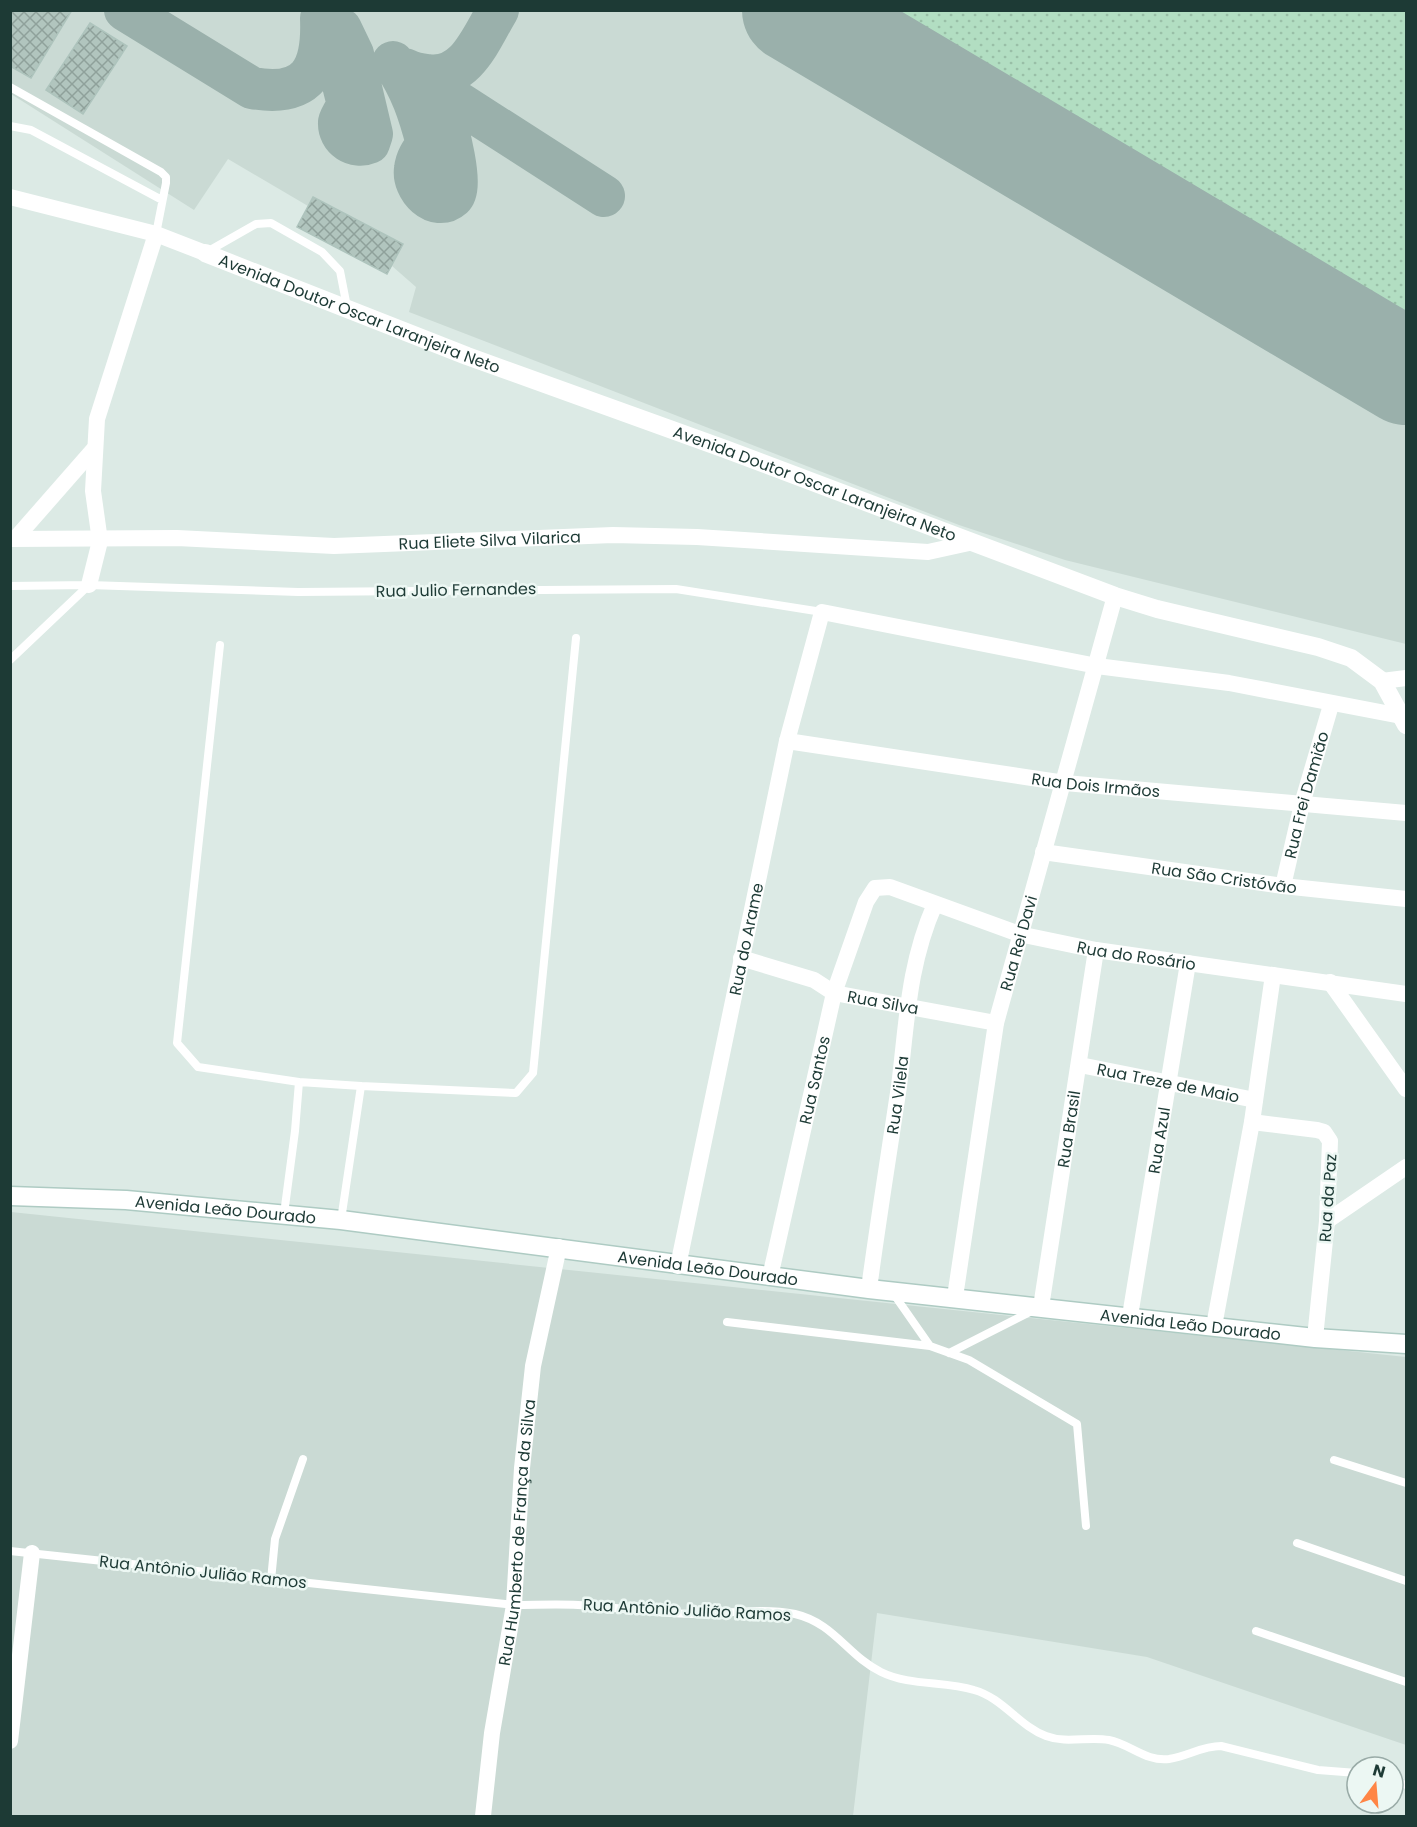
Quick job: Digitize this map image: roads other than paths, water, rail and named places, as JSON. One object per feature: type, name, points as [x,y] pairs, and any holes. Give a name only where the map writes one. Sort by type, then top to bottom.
[{"type":"main road","name":"Avenida Doutor Oscar Laranjeira Neto","points":[[205,253],[467,356],[725,449],[969,543],[1115,596],[1157,609],[1318,646],[1351,658],[1382,681],[1404,721]]},
{"type":"main road","name":"Avenida Leão Dourado","points":[[10,1196],[126,1200],[341,1220],[559,1247],[678,1266],[869,1289],[1315,1338],[1407,1344]]},
{"type":"street","points":[[10,197],[156,234],[205,253]]},
{"type":"street","points":[[89,585],[100,541],[93,491],[93,450],[97,419],[111,369],[156,234]]},
{"type":"street","points":[[13,539],[93,450]]},
{"type":"street","name":"Rua Eliete Silva Vilarica","points":[[13,539],[100,541],[177,538],[334,546],[613,535],[709,537],[928,552],[969,543]]},
{"type":"street","name":"Rua Rei Davi","points":[[955,1297],[996,1023],[1019,934],[1065,783],[1115,596]]},
{"type":"street","points":[[822,612],[1097,666],[1229,683],[1404,721]]},
{"type":"street","name":"Rua do Arame","points":[[678,1266],[788,741],[822,612]]},
{"type":"street","points":[[1382,681],[1407,678]]},
{"type":"street","name":"Rua Frei Damião","points":[[1283,886],[1302,804],[1331,705]]},
{"type":"street","name":"Rua Dois Irmãos","points":[[788,741],[1065,783],[1407,813]]},
{"type":"street","name":"Rua São Cristóvão","points":[[1043,852],[1283,886],[1407,899]]},
{"type":"street","name":"Rua do Rosário","points":[[875,888],[890,887],[1019,934],[1096,950],[1407,994]]},
{"type":"street","name":"Rua Santos","points":[[770,1277],[834,993],[866,902],[875,888]]},
{"type":"street","name":"Rua Vilela","points":[[869,1289],[899,1085],[906,1008],[921,936],[935,904]]},
{"type":"street","name":"Rua Brasil","points":[[1041,1307],[1096,950]]},
{"type":"street","name":"Rua Silva","points":[[741,958],[814,980],[834,993],[996,1023]]},
{"type":"street","name":"Rua Azul","points":[[1130,1316],[1188,963]]},
{"type":"street","points":[[1214,1326],[1252,1122],[1274,975]]},
{"type":"street","points":[[1330,982],[1407,1089]]},
{"type":"street","name":"Rua Treze de Maio","points":[[1080,1065],[1255,1100]]},
{"type":"street","name":"Rua da Paz","points":[[1252,1122],[1317,1130],[1327,1136],[1331,1158],[1315,1338]]},
{"type":"street","points":[[1327,1221],[1407,1167]]},
{"type":"street","name":"Rua Humberto de França da Silva","points":[[483,1816],[492,1733],[514,1605],[522,1468],[533,1366],[559,1247]]},
{"type":"street","points":[[10,1741],[32,1553]]},
{"type":"lane","points":[[10,87],[161,172],[166,177],[156,234]]},
{"type":"lane","points":[[10,126],[31,130],[162,200]]},
{"type":"lane","points":[[205,253],[256,224],[271,223],[322,252],[340,271],[347,307]]},
{"type":"lane","points":[[10,660],[89,585]]},
{"type":"lane","name":"Rua Julio Fernandes","points":[[10,586],[89,585],[298,592],[676,589],[822,612]]},
{"type":"lane","points":[[220,645],[177,1043],[198,1067],[299,1082],[516,1093],[533,1073],[576,638]]},
{"type":"lane","points":[[284,1214],[296,1131],[299,1082]]},
{"type":"lane","points":[[341,1220],[361,1086]]},
{"type":"lane","points":[[891,1290],[930,1346]]},
{"type":"lane","points":[[949,1353],[1041,1307]]},
{"type":"lane","points":[[727,1322],[930,1346],[969,1360],[1077,1424],[1086,1526]]},
{"type":"lane","points":[[271,1580],[275,1539],[303,1459]]},
{"type":"lane","points":[[1334,1460],[1407,1483]]},
{"type":"lane","points":[[1297,1543],[1407,1581]]},
{"type":"lane","name":"Rua Antônio Julião Ramos","points":[[10,1551],[514,1605],[578,1605],[689,1614],[773,1611],[797,1615],[819,1623],[847,1644],[865,1663],[882,1673],[977,1690],[994,1698],[1036,1732],[1049,1737],[1069,1741],[1112,1741],[1135,1753],[1158,1759],[1170,1759],[1209,1746],[1221,1746],[1318,1770],[1345,1772]]},
{"type":"lane","points":[[1256,1631],[1407,1682]]}]
